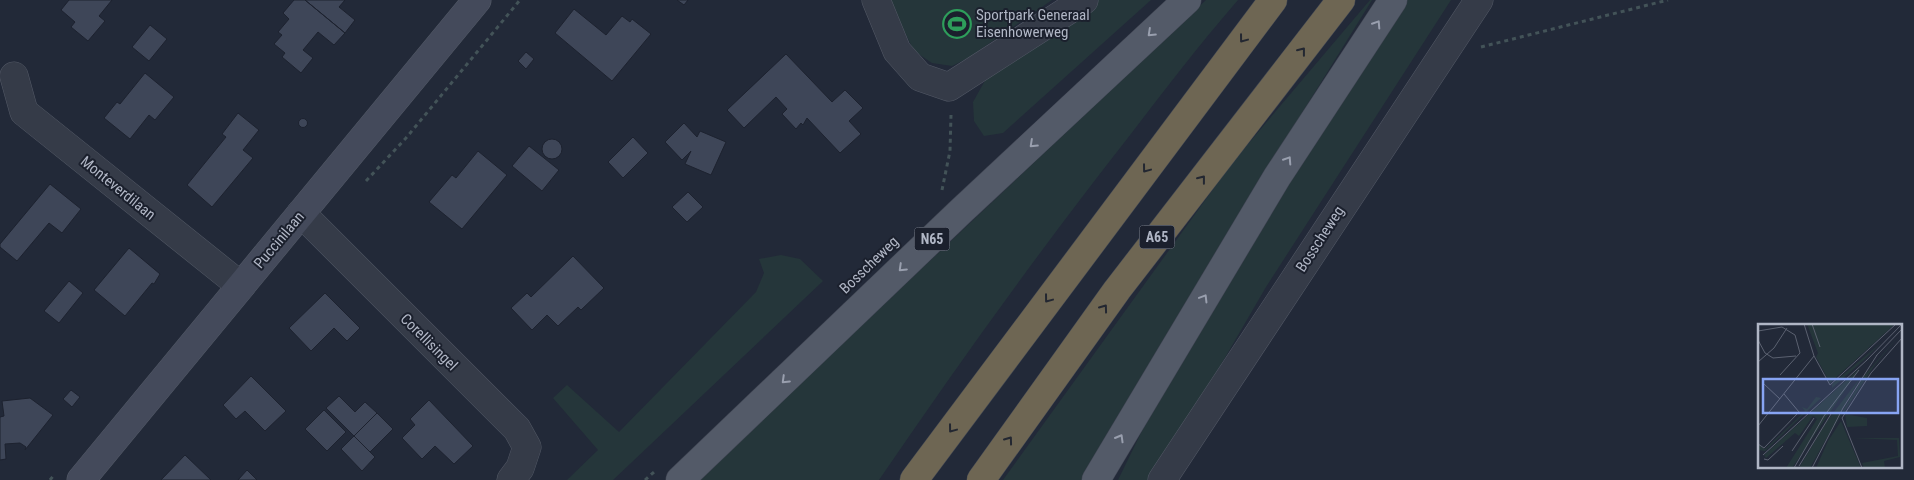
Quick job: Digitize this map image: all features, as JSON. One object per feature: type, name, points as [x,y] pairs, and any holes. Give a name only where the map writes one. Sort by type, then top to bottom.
[{"type":"highway","points":[[914,480],[1273,0]]},
{"type":"highway","name":"A65","points":[[981,480],[1117,290],[1341,0]]},
{"type":"main road","name":"N65","points":[[670,473],[959,213],[1187,0]]},
{"type":"main road","points":[[1096,480],[1277,177],[1393,0]]},
{"type":"street","name":"Puccinilaan","points":[[81,480],[477,0]]},
{"type":"street","points":[[876,0],[897,51],[920,77],[949,87],[1084,0]]},
{"type":"street","name":"Bosscheweg","points":[[1162,480],[1439,57],[1479,0]]},
{"type":"street","name":"Monteverdilaan","points":[[14,76],[24,112],[241,286]]},
{"type":"street","name":"Corellisingel","points":[[301,213],[517,429],[527,447],[520,468],[511,480]]},
{"type":"path","points":[[1439,57],[1668,0]]},
{"type":"path","points":[[942,193],[950,151],[952,109],[949,87]]},
{"type":"path","points":[[645,480],[670,473]]},
{"type":"shaded area","points":[[889,0],[1052,0],[968,58],[952,66],[932,63],[914,51]]},
{"type":"shaded area","points":[[1095,0],[1151,0],[1003,133],[984,136],[974,121],[973,102],[987,77]]},
{"type":"shaded area","points":[[1206,0],[1238,0],[1181,69],[1031,265],[969,350],[879,480],[698,480]]},
{"type":"shaded area","points":[[1370,0],[1372,0],[1237,218],[1082,480],[1003,480],[1232,163]]},
{"type":"shaded area","points":[[1401,0],[1451,0],[1266,287],[1154,480],[1118,480],[1161,392]]},
{"type":"shaded area","points":[[781,255],[800,259],[823,281],[613,480],[567,480],[598,450],[553,398],[567,385],[619,432],[756,292],[764,273],[759,259]]},
{"type":"building","points":[[69,0],[112,0],[99,16],[105,21],[88,41],[71,27],[75,22],[61,10]]},
{"type":"building","points":[[294,0],[305,0],[345,33],[334,45],[318,32],[303,50],[313,58],[301,73],[282,57],[285,53],[274,44],[282,35],[278,32],[289,19],[283,13]]},
{"type":"building","points":[[305,0],[345,0],[339,7],[355,20],[345,33]]},
{"type":"building","points":[[677,0],[688,0],[684,5]]},
{"type":"building","points":[[574,9],[606,35],[622,16],[630,22],[632,19],[651,34],[612,81],[555,33]]},
{"type":"building","points":[[150,25],[167,39],[149,61],[132,47]]},
{"type":"building","points":[[526,52],[534,59],[526,69],[518,61]]},
{"type":"building","points":[[786,54],[832,102],[845,90],[863,108],[849,121],[861,134],[840,153],[807,118],[803,125],[801,123],[796,129],[782,114],[787,109],[776,97],[744,128],[727,110]]},
{"type":"building","points":[[145,73],[174,97],[155,120],[149,115],[130,139],[104,118],[117,102],[120,104]]},
{"type":"building","points":[[238,113],[259,130],[243,150],[253,158],[212,207],[187,185],[226,137],[222,134]]},
{"type":"building","points":[[303,119],[307,123],[303,127],[299,123]]},
{"type":"building","points":[[684,123],[697,137],[700,131],[726,142],[711,175],[685,164],[691,151],[682,160],[665,142]]},
{"type":"building","points":[[633,137],[648,153],[623,178],[608,162]]},
{"type":"building","points":[[552,139],[559,142],[562,149],[559,156],[552,159],[545,156],[542,149],[545,142]]},
{"type":"building","points":[[529,146],[559,170],[542,191],[512,166]]},
{"type":"building","points":[[478,151],[507,175],[462,229],[429,202],[452,175],[456,178]]},
{"type":"building","points":[[50,184],[81,209],[62,233],[49,223],[17,261],[0,247],[0,244]]},
{"type":"building","points":[[688,192],[703,207],[687,222],[672,207]]},
{"type":"building","points":[[129,248],[160,274],[154,284],[152,283],[125,316],[94,290]]},
{"type":"building","points":[[573,256],[604,288],[581,310],[578,307],[558,326],[547,315],[532,330],[511,308],[527,293],[531,297]]},
{"type":"building","points":[[69,281],[83,293],[59,323],[44,311]]},
{"type":"building","points":[[325,293],[360,328],[347,341],[334,328],[311,351],[289,328]]},
{"type":"building","points":[[251,376],[286,411],[265,431],[245,411],[236,419],[223,405]]},
{"type":"building","points":[[71,390],[80,397],[72,407],[63,399]]},
{"type":"building","points":[[339,396],[355,412],[365,402],[377,413],[354,436],[326,408]]},
{"type":"building","points":[[30,398],[53,415],[25,450],[26,447],[20,443],[5,444],[6,459],[0,460],[0,417],[4,416],[2,401]]},
{"type":"building","points":[[429,400],[473,446],[454,464],[435,446],[422,459],[402,438],[415,425],[410,419]]},
{"type":"building","points":[[324,410],[346,432],[327,451],[305,429]]},
{"type":"building","points":[[377,413],[393,429],[370,452],[354,436]]},
{"type":"building","points":[[354,436],[375,457],[362,471],[341,449]]},
{"type":"building","points":[[185,455],[211,480],[161,480]]},
{"type":"building","points":[[247,470],[257,480],[238,480]]},
{"type":"place","name":"Sportpark Generaal Eisenhowerweg","points":[[957,24]]}]
